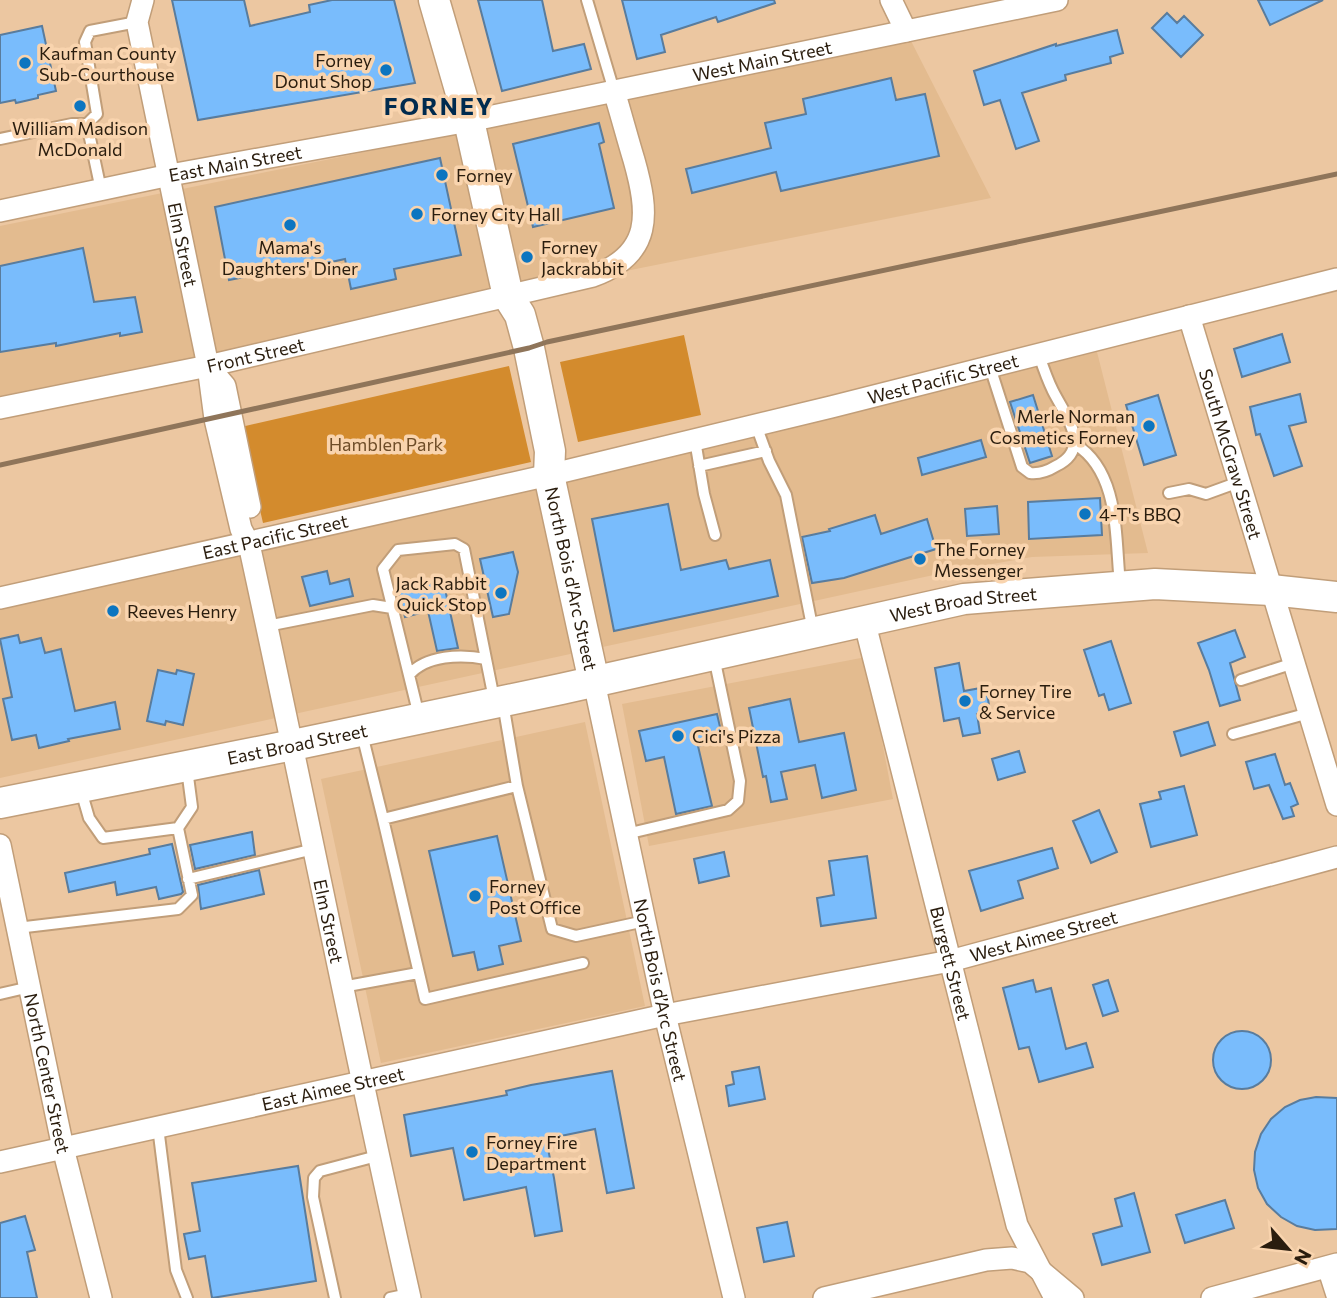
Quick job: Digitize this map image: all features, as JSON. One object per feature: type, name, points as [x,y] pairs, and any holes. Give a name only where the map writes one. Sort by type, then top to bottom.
[{"type":"main road","name":"North Bois d'Arc Street","points":[[434,0],[469,121],[508,296],[502,317],[520,350],[536,458],[549,475],[594,682]]},
{"type":"main road","name":"West Broad Street","points":[[594,682],[964,599],[1155,584],[1271,590],[1337,597]]},
{"type":"main road","name":"East Broad Street","points":[[0,803],[594,682]]},
{"type":"street","name":"Elm Street","points":[[143,0],[137,22],[170,175],[221,443],[241,529],[249,544],[293,745],[403,1297]]},
{"type":"street","points":[[891,0],[906,31]]},
{"type":"street","name":"West Main Street","points":[[469,121],[1057,0]]},
{"type":"street","name":"Front Street","points":[[0,408],[208,366],[610,270],[626,260],[635,247],[643,229],[645,209],[641,183],[614,91]]},
{"type":"street","name":"East Main Street","points":[[0,211],[170,175],[469,121]]},
{"type":"street","name":"West Pacific Street","points":[[549,475],[1337,279]]},
{"type":"street","name":"South McGraw Street","points":[[1189,316],[1337,805]]},
{"type":"street","name":"East Pacific Street","points":[[0,598],[549,475]]},
{"type":"street","name":"Burgett Street","points":[[864,620],[1017,1225],[1055,1298]]},
{"type":"street","name":"North Bois d’Arc Street","points":[[594,682],[665,1015],[734,1298]]},
{"type":"street","name":"West Aimee Street","points":[[665,1015],[950,961],[1337,857]]},
{"type":"street","name":"North Center Street","points":[[1,859],[63,1148],[101,1298]]},
{"type":"street","name":"East Aimee Street","points":[[0,1162],[665,1015]]},
{"type":"street","points":[[824,1298],[986,1259],[1012,1258],[1030,1262],[1073,1298]]},
{"type":"street","points":[[1213,1298],[1333,1265],[1337,1295]]},
{"type":"lane","points":[[587,0],[614,91]]},
{"type":"lane","points":[[0,139],[72,124],[87,124],[97,114],[85,42],[90,31],[137,22]]},
{"type":"lane","points":[[87,124],[101,190]]},
{"type":"lane","points":[[990,366],[1022,467],[1030,473],[1047,471],[1069,458],[1075,444],[1073,428],[1050,386],[1039,355]]},
{"type":"lane","points":[[756,425],[786,495],[813,632]]},
{"type":"lane","points":[[695,440],[715,535]]},
{"type":"lane","points":[[1075,444],[1092,456],[1107,483],[1114,519],[1120,587]]},
{"type":"lane","points":[[699,466],[766,450]]},
{"type":"lane","points":[[1169,493],[1189,489],[1206,494],[1238,482]]},
{"type":"lane","points":[[420,719],[383,569],[398,550],[455,544],[464,549],[486,659],[552,929],[576,936],[645,921]]},
{"type":"lane","points":[[267,626],[373,605],[393,608]]},
{"type":"lane","points":[[409,675],[418,665],[465,654],[486,659]]},
{"type":"lane","points":[[626,834],[728,810],[738,800],[740,781],[713,654]]},
{"type":"lane","points":[[1241,680],[1294,663]]},
{"type":"lane","points":[[1233,734],[1309,713]]},
{"type":"lane","points":[[362,731],[425,999],[583,963]]},
{"type":"lane","points":[[17,928],[178,909],[192,895],[178,828],[192,807],[187,766]]},
{"type":"lane","points":[[383,819],[517,786]]},
{"type":"lane","points":[[80,788],[89,818],[103,838],[178,828]]},
{"type":"lane","points":[[188,879],[314,849]]},
{"type":"lane","points":[[342,988],[418,973]]},
{"type":"lane","points":[[0,994],[30,987]]},
{"type":"lane","points":[[158,1127],[176,1270],[187,1298]]},
{"type":"lane","points":[[335,1298],[313,1197],[314,1178],[320,1171],[377,1156]]},
{"type":"shaded area","points":[[911,41],[991,198],[0,396],[0,226]]},
{"type":"shaded area","points":[[1097,352],[1148,553],[1032,557],[952,571],[0,778],[0,607]]},
{"type":"shaded area","points":[[866,657],[893,799],[649,846],[622,704]]},
{"type":"shaded area","points":[[585,722],[645,1006],[381,1063],[321,779]]},
{"type":"green space","points":[[684,335],[701,415],[578,442],[560,362]]},
{"type":"green space","name":"Hamblen Park","points":[[509,366],[531,462],[263,523],[241,427]]},
{"type":"building","points":[[172,0],[244,0],[250,26],[310,12],[309,5],[332,0],[394,0],[415,83],[198,120]]},
{"type":"building","points":[[478,0],[542,0],[553,51],[584,44],[591,69],[502,91]]},
{"type":"building","points":[[622,0],[774,0],[775,3],[718,22],[716,17],[661,35],[665,52],[637,59]]},
{"type":"building","points":[[1258,0],[1323,0],[1270,25]]},
{"type":"building","points":[[1167,13],[1177,23],[1184,16],[1203,35],[1181,57],[1152,28]]},
{"type":"building","name":"Kaufman County Sub-Courthouse","points":[[42,26],[56,91],[16,103],[15,100],[0,103],[0,35]]},
{"type":"building","points":[[1117,30],[1123,53],[1110,57],[1111,63],[1065,75],[1066,80],[1022,93],[1039,141],[1016,149],[1000,100],[984,105],[974,71],[1056,44]]},
{"type":"building","points":[[891,78],[896,100],[925,94],[939,156],[781,191],[776,172],[692,193],[686,169],[771,148],[765,123],[806,114],[803,99]]},
{"type":"building","points":[[599,123],[604,142],[599,144],[614,208],[533,227],[513,144]]},
{"type":"building","points":[[440,158],[461,255],[394,269],[396,279],[351,289],[345,259],[277,274],[276,271],[229,280],[215,207]]},
{"type":"building","points":[[83,248],[94,302],[135,297],[142,332],[0,352],[0,266]]},
{"type":"building","points":[[1282,334],[1290,362],[1242,377],[1234,349]]},
{"type":"building","points":[[1300,394],[1306,422],[1289,426],[1302,466],[1274,476],[1260,434],[1256,435],[1250,407]]},
{"type":"building","points":[[1033,395],[1052,456],[1030,463],[1010,402]]},
{"type":"building","points":[[1158,395],[1176,455],[1144,465],[1126,405]]},
{"type":"building","points":[[981,440],[986,457],[922,475],[918,458]]},
{"type":"building","points":[[1100,498],[1102,535],[1029,539],[1028,502]]},
{"type":"building","points":[[668,504],[681,570],[726,560],[729,569],[770,560],[778,596],[614,631],[592,519]]},
{"type":"building","points":[[997,506],[999,534],[967,536],[965,509]]},
{"type":"building","points":[[875,515],[881,534],[927,519],[936,549],[844,578],[812,583],[802,537],[830,531],[829,529]]},
{"type":"building","name":"Jack Rabbit Quick Stop","points":[[513,552],[518,572],[509,614],[493,617],[480,559]]},
{"type":"building","points":[[327,571],[330,584],[349,579],[353,596],[310,606],[302,577]]},
{"type":"building","points":[[443,580],[458,648],[437,651],[428,611],[405,617],[398,590]]},
{"type":"building","points":[[1235,630],[1245,657],[1230,663],[1240,700],[1220,706],[1198,643]]},
{"type":"building","points":[[18,635],[20,643],[41,638],[45,653],[61,649],[75,711],[115,702],[120,729],[68,739],[69,741],[39,748],[36,735],[12,740],[3,699],[12,697],[0,639]]},
{"type":"building","points":[[1111,641],[1131,703],[1109,710],[1104,694],[1099,696],[1084,650]]},
{"type":"building","name":"Forney Tire & Service","points":[[959,663],[964,691],[986,687],[990,711],[977,714],[980,733],[963,736],[959,718],[944,721],[935,668]]},
{"type":"building","points":[[158,670],[194,674],[183,725],[147,721]]},
{"type":"building","points":[[790,699],[799,742],[844,733],[856,790],[822,798],[815,765],[781,772],[787,799],[771,802],[749,708]]},
{"type":"building","points":[[717,714],[723,740],[698,746],[712,806],[676,814],[664,757],[646,761],[639,731]]},
{"type":"building","points":[[1208,722],[1215,745],[1181,756],[1174,732]]},
{"type":"building","points":[[1019,751],[1025,772],[998,780],[992,759]]},
{"type":"building","points":[[1275,754],[1285,785],[1290,783],[1298,804],[1291,807],[1294,816],[1283,819],[1269,785],[1254,789],[1246,762]]},
{"type":"building","points":[[1184,786],[1197,835],[1151,847],[1140,804],[1161,799],[1159,792]]},
{"type":"building","points":[[1099,810],[1117,852],[1091,863],[1073,821]]},
{"type":"building","points":[[252,832],[255,855],[195,869],[190,845]]},
{"type":"building","name":"Forney Post Office","points":[[497,836],[521,941],[499,946],[503,964],[478,970],[474,952],[453,956],[429,851]]},
{"type":"building","points":[[172,844],[183,892],[181,894],[159,899],[156,887],[117,895],[115,882],[69,892],[65,873],[150,854],[149,849]]},
{"type":"building","points":[[1052,848],[1058,868],[1018,881],[1023,898],[981,911],[969,871]]},
{"type":"building","points":[[724,852],[729,876],[699,883],[694,859]]},
{"type":"building","points":[[867,856],[876,918],[821,926],[817,898],[834,895],[829,861]]},
{"type":"building","points":[[259,870],[264,894],[201,909],[198,885]]},
{"type":"building","points":[[1033,980],[1036,992],[1051,988],[1066,1049],[1086,1043],[1093,1067],[1039,1082],[1029,1047],[1019,1049],[1003,988]]},
{"type":"building","points":[[1108,980],[1118,1011],[1103,1016],[1093,985]]},
{"type":"building","points":[[1242,1031],[1258,1036],[1266,1044],[1271,1060],[1266,1076],[1258,1084],[1242,1089],[1226,1084],[1218,1076],[1213,1060],[1218,1044],[1226,1036]]},
{"type":"building","points":[[759,1067],[765,1099],[729,1106],[726,1086],[734,1084],[732,1072]]},
{"type":"building","points":[[612,1071],[634,1188],[607,1193],[595,1129],[546,1139],[562,1231],[535,1236],[526,1187],[464,1200],[453,1148],[411,1156],[404,1115],[507,1095],[506,1091],[531,1085]]},
{"type":"building","points":[[1316,1097],[1337,1098],[1337,1229],[1315,1230],[1297,1226],[1281,1217],[1267,1204],[1258,1188],[1254,1170],[1255,1152],[1261,1134],[1271,1119],[1285,1107]]},
{"type":"building","points":[[298,1166],[316,1281],[212,1298],[205,1256],[189,1259],[184,1234],[200,1231],[192,1183]]},
{"type":"building","points":[[1134,1193],[1150,1252],[1102,1265],[1093,1234],[1122,1226],[1115,1199]]},
{"type":"building","points":[[1225,1200],[1234,1228],[1185,1243],[1176,1215]]},
{"type":"building","points":[[25,1216],[35,1250],[27,1252],[37,1298],[0,1298],[0,1223]]},
{"type":"building","points":[[787,1222],[794,1256],[764,1262],[757,1228]]},
{"type":"railway","points":[[0,465],[547,342],[1337,174]]},
{"type":"place","name":"Kaufman County Sub-Courthouse","points":[[25,63]]},
{"type":"place","name":"Forney Donut Shop","points":[[386,70]]},
{"type":"place","name":"William Madison McDonald","points":[[80,106]]},
{"type":"place","name":"Forney","points":[[442,175]]},
{"type":"place","name":"Forney City Hall","points":[[417,214]]},
{"type":"place","name":"Mama's Daughters' Diner","points":[[290,225]]},
{"type":"place","name":"Forney Jackrabbit","points":[[527,257]]},
{"type":"place","name":"Merle Norman Cosmetics Forney","points":[[1149,426]]},
{"type":"place","name":"4-T's BBQ","points":[[1085,514]]},
{"type":"place","name":"The Forney Messenger","points":[[920,559]]},
{"type":"place","name":"Jack Rabbit Quick Stop","points":[[501,593]]},
{"type":"place","name":"Reeves Henry","points":[[113,611]]},
{"type":"place","name":"Forney Tire & Service","points":[[965,701]]},
{"type":"place","name":"Cici's Pizza","points":[[678,736]]},
{"type":"place","name":"Forney Post Office","points":[[475,896]]},
{"type":"place","name":"Forney Fire Department","points":[[472,1152]]},
{"type":"district","name":"FORNEY","points":[[439,105]]}]
